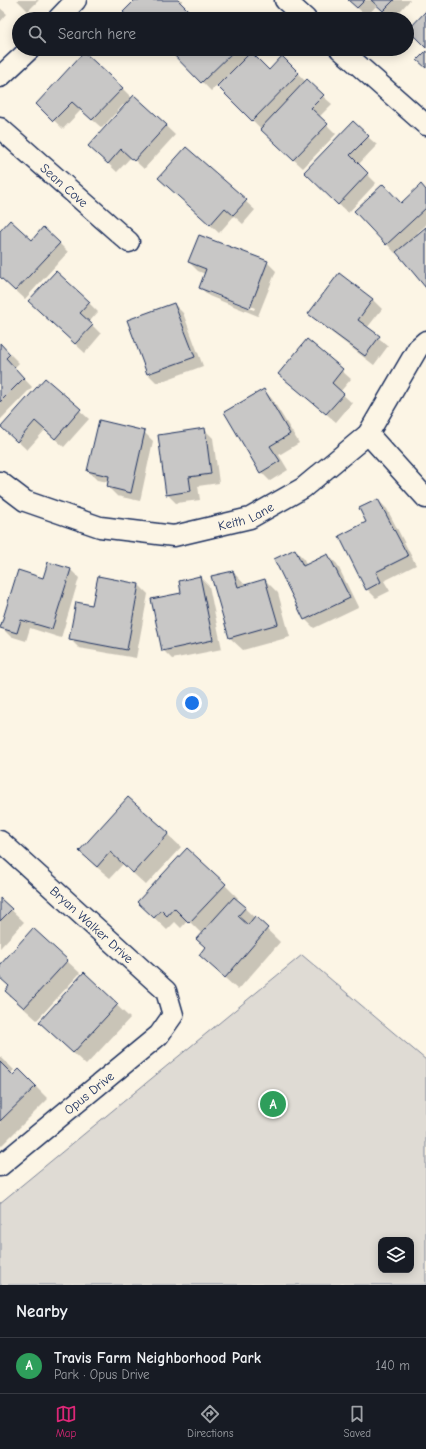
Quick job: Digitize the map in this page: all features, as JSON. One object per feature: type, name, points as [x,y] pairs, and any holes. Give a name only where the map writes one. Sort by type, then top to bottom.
[{"type":"street","points":[[65,12],[76,0]]},
{"type":"street","points":[[285,0],[298,12]]},
{"type":"street","points":[[0,77],[22,56]]},
{"type":"street","points":[[348,56],[426,125]]},
{"type":"street","name":"Sean Cove","points":[[0,128],[129,242]]},
{"type":"street","name":"Keith Lane","points":[[0,482],[25,501],[100,528],[174,536],[250,518],[303,488],[368,434],[418,348],[426,341]]},
{"type":"street","points":[[368,434],[426,498]]},
{"type":"street","name":"Bryan Walker Drive","points":[[0,841],[166,991],[173,1015]]},
{"type":"street","name":"Opus Drive","points":[[0,1166],[159,1035],[173,1015]]},
{"type":"shaded area","points":[[302,955],[426,1060],[426,1285],[0,1285],[0,1203]]},
{"type":"building","points":[[135,0],[178,0],[188,10],[186,12],[123,12]]},
{"type":"building","points":[[348,0],[365,0],[357,8]]},
{"type":"building","points":[[371,0],[394,0],[383,11]]},
{"type":"building","points":[[426,11],[426,48],[414,36],[414,24]]},
{"type":"building","points":[[426,51],[426,68],[417,60]]},
{"type":"building","points":[[80,56],[88,56],[123,88],[92,120],[72,102],[53,121],[36,104]]},
{"type":"building","points":[[175,56],[229,56],[201,83]]},
{"type":"building","points":[[247,56],[255,56],[269,70],[282,56],[299,73],[252,121],[217,86]]},
{"type":"building","points":[[307,79],[324,95],[311,108],[328,124],[293,160],[260,129]]},
{"type":"building","points":[[134,95],[167,125],[134,161],[121,149],[108,164],[88,146]]},
{"type":"building","points":[[353,121],[369,136],[350,155],[368,173],[338,205],[304,172]]},
{"type":"building","points":[[186,147],[247,200],[233,215],[225,208],[210,225],[158,178]]},
{"type":"building","points":[[383,184],[401,203],[421,184],[426,190],[426,208],[386,245],[354,211]]},
{"type":"building","points":[[10,220],[32,240],[43,227],[60,243],[15,291],[0,277],[0,231]]},
{"type":"building","points":[[426,227],[426,288],[396,252]]},
{"type":"building","points":[[199,235],[268,261],[250,308],[199,288],[206,269],[188,262]]},
{"type":"building","points":[[56,271],[90,302],[80,313],[93,325],[75,344],[28,301]]},
{"type":"building","points":[[339,273],[373,299],[358,320],[380,336],[365,356],[308,314]]},
{"type":"building","points":[[174,303],[195,357],[147,374],[127,320]]},
{"type":"building","points":[[307,339],[343,369],[332,383],[344,394],[326,414],[278,374]]},
{"type":"building","points":[[0,343],[10,354],[6,358],[24,378],[0,402]]},
{"type":"building","points":[[45,378],[81,409],[55,439],[35,421],[17,442],[1,427]]},
{"type":"building","points":[[264,389],[290,434],[270,446],[280,461],[260,473],[224,412]]},
{"type":"building","points":[[99,420],[145,431],[131,493],[107,487],[109,476],[87,471]]},
{"type":"building","points":[[205,428],[211,474],[189,477],[191,491],[166,495],[158,435]]},
{"type":"building","points":[[378,499],[408,556],[376,572],[381,582],[366,590],[339,536],[366,522],[359,508]]},
{"type":"building","points":[[295,549],[303,566],[328,554],[350,598],[304,620],[274,559]]},
{"type":"building","points":[[48,562],[71,569],[52,629],[21,620],[17,633],[0,628],[18,570],[43,578]]},
{"type":"building","points":[[233,571],[238,587],[265,579],[278,624],[229,638],[211,576]]},
{"type":"building","points":[[98,576],[139,584],[127,650],[69,639],[76,602],[92,605]]},
{"type":"building","points":[[200,576],[213,640],[162,651],[151,599],[181,593],[179,581]]},
{"type":"building","points":[[128,797],[169,833],[133,873],[110,852],[97,867],[79,851]]},
{"type":"building","points":[[187,848],[226,884],[189,923],[174,908],[167,916],[161,910],[154,918],[137,902]]},
{"type":"building","points":[[234,897],[246,907],[238,916],[248,925],[255,916],[268,928],[225,978],[199,955],[205,947],[196,939]]},
{"type":"building","points":[[0,898],[12,909],[0,921]]},
{"type":"building","points":[[33,928],[68,960],[24,1008],[5,991],[9,986],[0,978],[0,965]]},
{"type":"building","points":[[84,972],[118,1004],[73,1053],[39,1022]]},
{"type":"building","points":[[0,1062],[13,1075],[19,1069],[36,1086],[0,1121]]},
{"type":"place","name":"Travis Farm Neighborhood Park","points":[[273,1104]]}]
